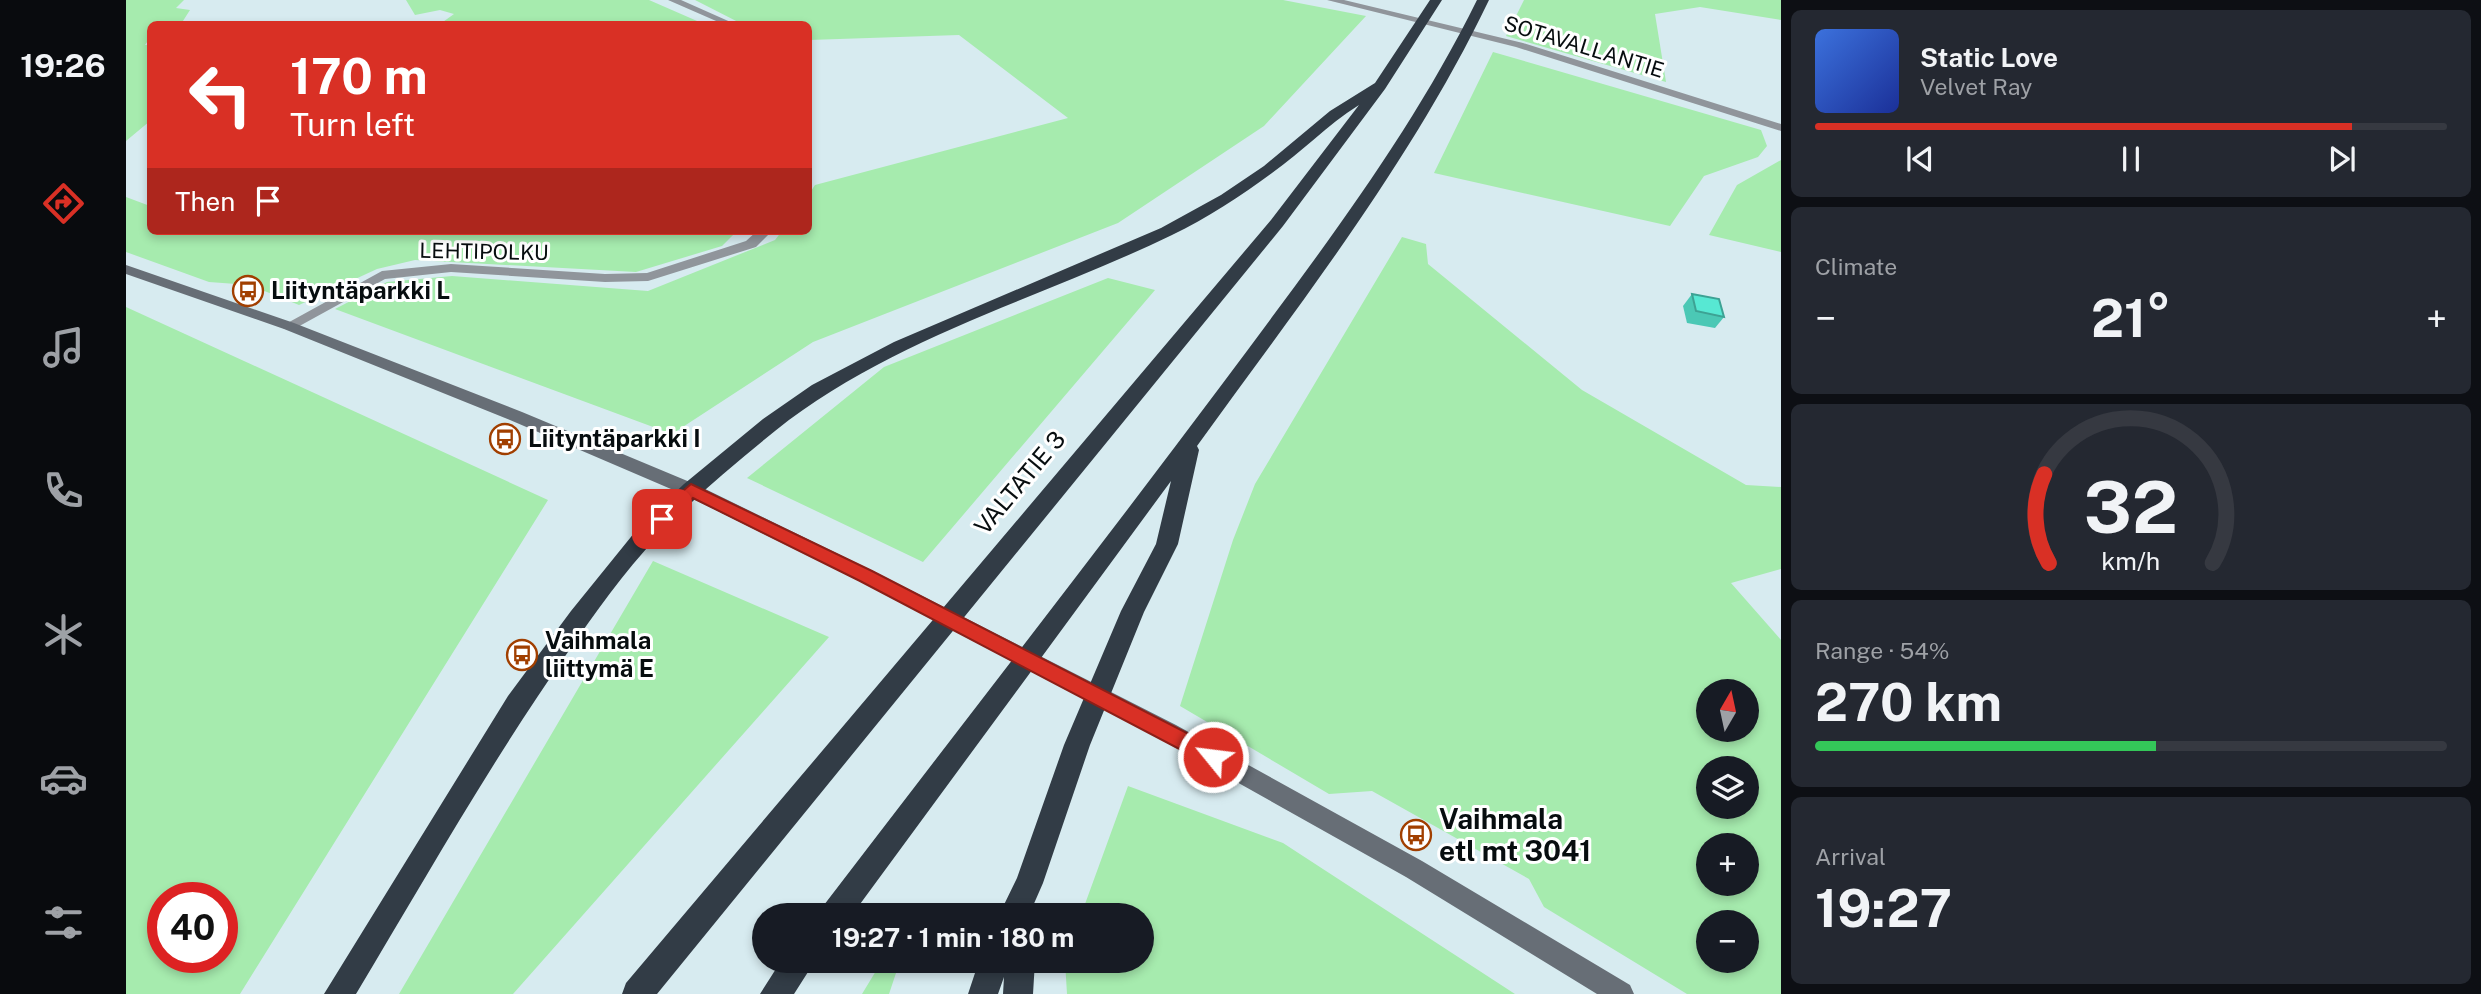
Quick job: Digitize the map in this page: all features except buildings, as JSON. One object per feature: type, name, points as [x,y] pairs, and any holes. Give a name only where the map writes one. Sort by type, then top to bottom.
[{"type":"highway","name":"VALTATIE 3","points":[[637,994],[1277,223],[1380,86],[1436,0]]},
{"type":"highway","points":[[843,903],[1191,440],[1340,236],[1406,136],[1483,0]]},
{"type":"highway","points":[[339,994],[517,704],[579,618],[647,533],[691,490],[769,424],[819,390],[900,346],[1167,231],[1226,198],[1269,169],[1335,114],[1380,86]]},
{"type":"highway","points":[[1020,903],[1077,745],[1133,611],[1167,544],[1191,440]]},
{"type":"highway","points":[[1026,903],[1029,883]]},
{"type":"highway","points":[[775,994],[791,973]]},
{"type":"highway","points":[[982,994],[990,973]]},
{"type":"highway","points":[[1018,994],[1019,973]]},
{"type":"street","points":[[673,0],[723,21]]},
{"type":"street","name":"SOTAVALLANTIE","points":[[1332,0],[1519,45],[1780,127]]},
{"type":"street","name":"LEHTIPOLKU","points":[[289,326],[382,275],[451,268],[605,278],[648,277],[751,244],[761,235]]},
{"type":"street","points":[[126,269],[289,326],[516,416],[691,490],[866,576],[1168,732],[1414,869],[1621,994]]},
{"type":"green space","points":[[126,0],[184,0],[176,8],[190,10],[183,21],[147,21],[147,124],[126,141]]},
{"type":"green space","points":[[406,0],[649,0],[697,21],[444,21],[454,14],[440,10],[415,15]]},
{"type":"green space","points":[[695,0],[1283,0],[1366,16],[1264,126],[1118,223],[813,342],[672,434],[335,309],[387,282],[452,276],[648,291],[775,240],[779,235],[812,235],[812,190],[815,185],[1068,118],[959,35],[812,40],[812,21],[736,21]]},
{"type":"green space","points":[[1524,0],[1781,0],[1781,20],[1700,7],[1655,14],[1666,82],[1506,36]]},
{"type":"green space","points":[[1493,52],[1761,130],[1767,146],[1758,157],[1704,176],[1670,226],[1434,173]]},
{"type":"green space","points":[[1781,160],[1781,252],[1709,235],[1737,185]]},
{"type":"green space","points":[[126,197],[147,205],[147,235],[733,235],[722,246],[636,272],[415,260],[377,269],[299,305],[250,285],[209,282],[126,252]]},
{"type":"green space","points":[[1402,237],[1426,244],[1428,264],[1582,390],[1746,485],[1781,487],[1781,569],[1731,583],[1781,640],[1781,994],[1687,994],[1544,907],[1529,879],[1372,791],[1329,794],[1180,706],[1233,540],[1255,484]]},
{"type":"green space","points":[[1108,278],[1155,290],[923,562],[747,478],[884,367]]},
{"type":"green space","points":[[126,307],[548,500],[240,994],[126,994]]},
{"type":"green space","points":[[653,561],[829,637],[513,994],[399,994]]},
{"type":"green space","points":[[1128,786],[1283,843],[1515,994],[1067,994],[1066,973],[1154,973],[1154,903],[1085,903]]},
{"type":"green space","points":[[875,973],[896,973],[889,994],[862,994]]},
{"type":"place","name":"Liityntäparkki L","points":[[248,291]]},
{"type":"place","name":"Liityntäparkki I","points":[[505,439]]},
{"type":"place","name":"Vaihmala liittymä E","points":[[522,655]]},
{"type":"place","name":"Vaihmala etl mt 3041","points":[[1416,835]]},
{"type":"route","points":[[662,519],[691,490],[866,576],[1213,757]]}]
